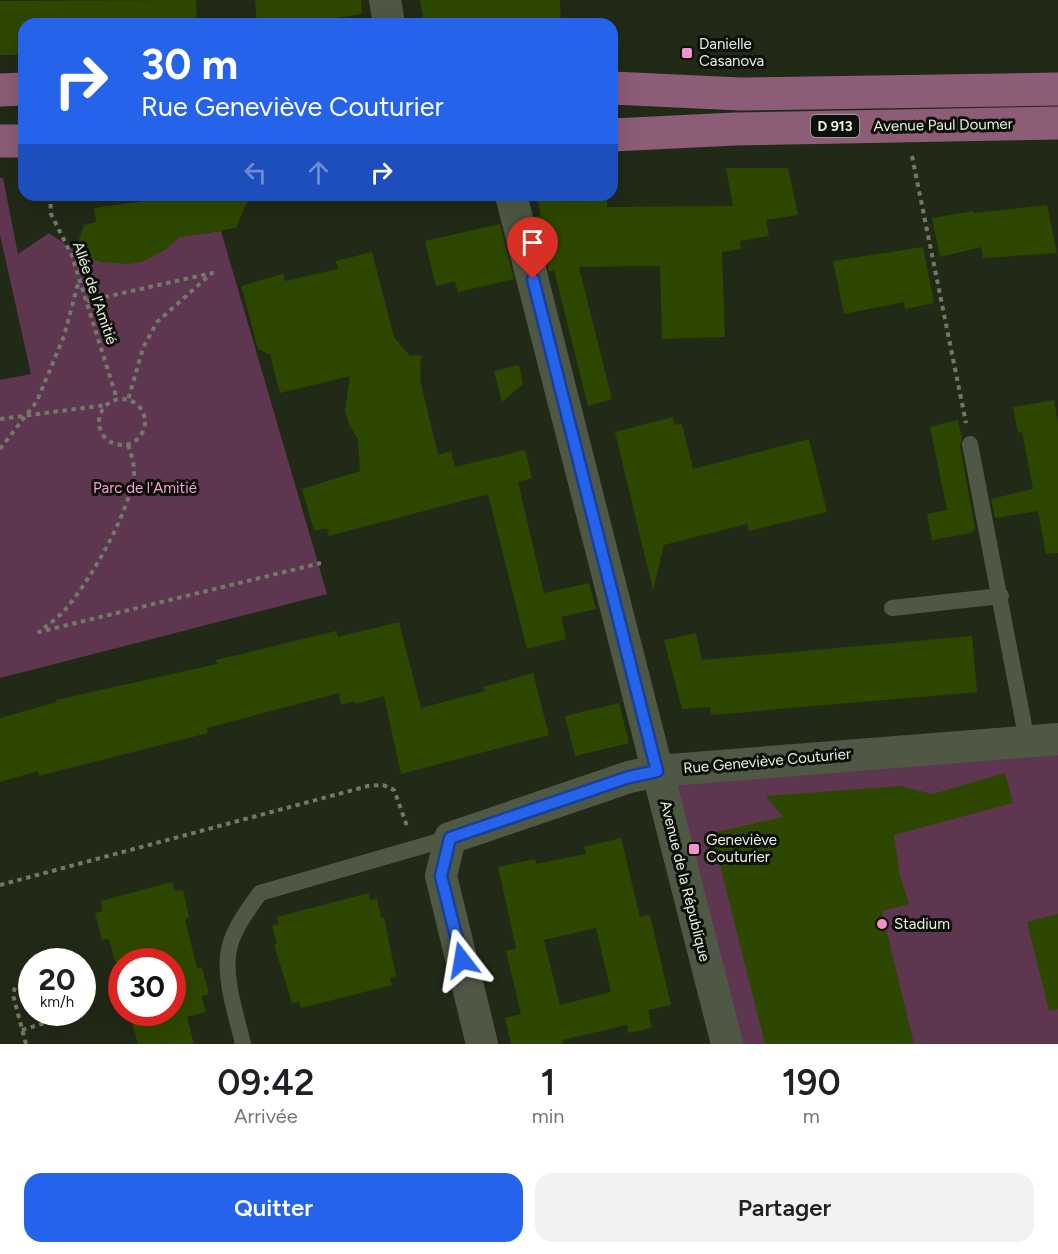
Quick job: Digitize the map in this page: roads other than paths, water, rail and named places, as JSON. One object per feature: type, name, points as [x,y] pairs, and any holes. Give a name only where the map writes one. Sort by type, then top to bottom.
[{"type":"main road","points":[[618,88],[741,93],[1058,89]]},
{"type":"main road","points":[[0,90],[18,89]]},
{"type":"main road","name":"Avenue Paul Doumer","points":[[618,135],[905,125],[1058,123]]},
{"type":"main road","points":[[0,141],[18,141]]},
{"type":"street","points":[[385,0],[388,18]]},
{"type":"street","name":"Avenue de la République","points":[[513,201],[727,1044]]},
{"type":"street","name":"Rue Geneviève Couturier","points":[[450,838],[629,777],[657,771],[1058,739]]},
{"type":"street","points":[[450,838],[441,876],[482,1044]]},
{"type":"lane","points":[[970,444],[1027,741]]},
{"type":"lane","points":[[892,608],[1001,596]]},
{"type":"lane","points":[[243,1044],[230,984],[228,956],[234,934],[260,893],[450,838]]},
{"type":"place","name":"Danielle Casanova","points":[[687,53]]},
{"type":"place","name":"Geneviève Couturier","points":[[694,849]]},
{"type":"place","name":"Stadium","points":[[882,924]]},
{"type":"park label","name":"Parc de l'Amitié","points":[[145,488]]}]
